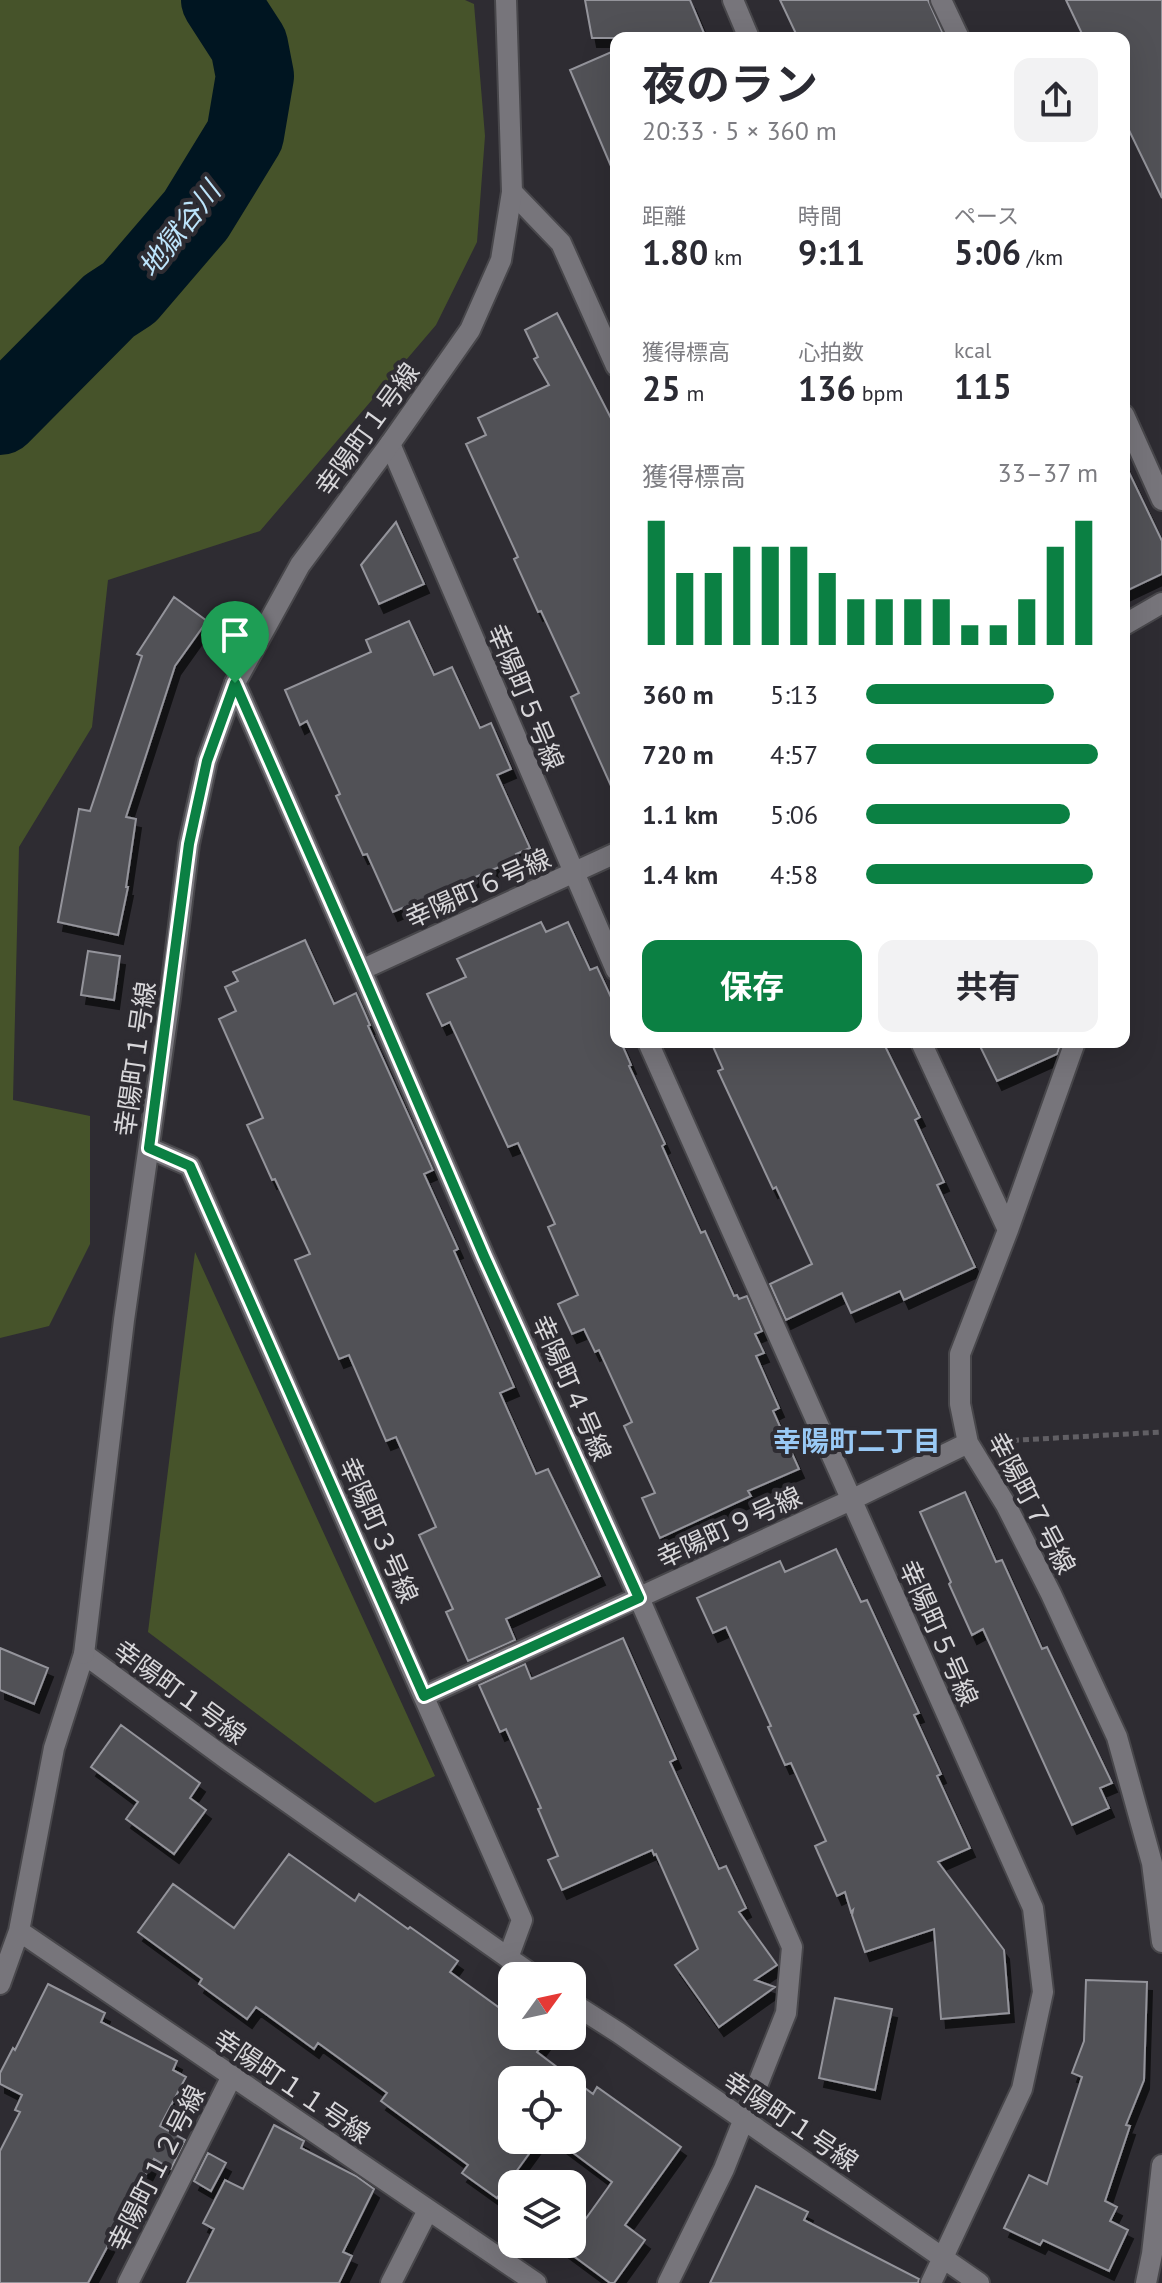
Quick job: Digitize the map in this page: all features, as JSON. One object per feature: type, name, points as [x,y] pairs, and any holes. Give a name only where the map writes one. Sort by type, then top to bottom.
[{"type":"street","name":"幸陽町１号線","points":[[506,0],[512,192],[501,260],[470,330],[300,565],[235,683],[207,761],[189,844],[124,1320],[84,1654],[514,1962]]},
{"type":"street","points":[[733,0],[746,32]]},
{"type":"street","points":[[941,0],[956,32]]},
{"type":"street","points":[[512,192],[561,243],[610,353]]},
{"type":"street","points":[[1130,428],[1162,500]]},
{"type":"street","name":"幸陽町５号線","points":[[390,444],[610,956]]},
{"type":"street","points":[[1130,622],[1162,603]]},
{"type":"street","name":"幸陽町４号線","points":[[235,683],[484,1256],[792,1947],[786,2013],[724,2169],[668,2283]]},
{"type":"street","name":"幸陽町６号線","points":[[361,970],[610,856]]},
{"type":"street","name":"幸陽町５号線","points":[[651,1048],[1033,1908],[1043,1992],[1022,2089],[931,2283]]},
{"type":"street","points":[[924,1048],[1008,1230]]},
{"type":"street","name":"幸陽町７号線","points":[[1073,1048],[960,1354],[960,1404],[968,1443],[1006,1505],[1117,1737],[1152,1863],[1162,1942]]},
{"type":"street","name":"幸陽町３号線","points":[[149,1148],[190,1166],[522,1920],[508,1958]]},
{"type":"street","name":"幸陽町９号線","points":[[424,1696],[968,1443]]},
{"type":"street","points":[[0,1984],[19,1931],[54,1748],[84,1654]]},
{"type":"street","name":"幸陽町１１号線","points":[[19,1931],[536,2283]]},
{"type":"street","name":"幸陽町１号線","points":[[586,2012],[979,2283]]},
{"type":"street","name":"幸陽町１２号線","points":[[128,2283],[232,2076]]},
{"type":"street","points":[[1146,2283],[1162,2165]]},
{"type":"street","points":[[391,2283],[428,2210]]},
{"type":"path","points":[[968,1443],[1162,1432]]},
{"type":"green space","points":[[0,0],[465,0],[474,4],[485,136],[477,242],[436,325],[260,531],[108,580],[92,727],[19,847],[13,1100],[90,1116],[90,1244],[49,1326],[0,1338]]},
{"type":"green space","points":[[195,1252],[435,1776],[375,1803],[148,1632]]},
{"type":"building","points":[[585,0],[690,0],[703,32],[610,32],[610,38],[592,38]]},
{"type":"building","points":[[780,0],[928,0],[942,32],[795,32]]},
{"type":"building","points":[[1066,0],[1162,0],[1162,198],[1130,132],[1130,32],[1081,32]]},
{"type":"building","points":[[610,53],[610,164],[570,70]]},
{"type":"building","points":[[557,313],[610,416],[610,784],[571,697],[579,693],[541,611],[538,612],[514,559],[518,557],[466,444],[486,435],[478,418],[549,385],[534,359],[538,357],[525,330]]},
{"type":"building","points":[[1130,474],[1162,541],[1162,574],[1130,589]]},
{"type":"building","points":[[396,522],[424,584],[379,604],[361,565]]},
{"type":"building","points":[[174,597],[207,621],[175,666],[126,817],[136,819],[128,887],[118,935],[58,922],[79,809],[90,811],[142,656],[137,654]]},
{"type":"building","points":[[409,621],[434,675],[452,667],[480,728],[491,723],[511,769],[497,775],[530,848],[516,854],[518,859],[393,912],[336,796],[340,794],[307,721],[300,725],[285,690],[371,652],[366,640]]},
{"type":"building","points":[[541,922],[546,932],[568,922],[590,970],[597,967],[610,995],[610,1048],[624,1048],[665,1144],[662,1146],[701,1233],[705,1231],[734,1296],[737,1295],[739,1299],[747,1296],[762,1331],[755,1334],[764,1353],[756,1356],[779,1408],[773,1411],[799,1469],[748,1491],[751,1496],[660,1538],[642,1498],[655,1493],[624,1426],[632,1422],[599,1350],[595,1352],[584,1329],[572,1334],[558,1304],[578,1295],[548,1227],[555,1224],[518,1143],[508,1147],[450,1022],[442,1026],[427,994],[466,977],[457,959]]},
{"type":"building","points":[[305,940],[334,1004],[356,993],[433,1170],[424,1174],[514,1387],[500,1393],[536,1474],[548,1469],[600,1576],[506,1619],[515,1640],[468,1661],[446,1612],[453,1609],[419,1535],[436,1527],[396,1437],[386,1441],[349,1355],[339,1359],[295,1260],[310,1254],[247,1125],[263,1118],[219,1019],[236,1011],[225,987],[238,981],[233,972]]},
{"type":"building","points":[[88,951],[120,956],[114,1000],[81,995]]},
{"type":"building","points":[[714,1048],[886,1048],[920,1117],[915,1120],[944,1182],[937,1185],[975,1267],[904,1300],[900,1291],[851,1313],[842,1293],[786,1320],[770,1284],[812,1264],[718,1071],[723,1069]]},
{"type":"building","points":[[981,1048],[1059,1048],[1057,1054],[997,1081]]},
{"type":"building","points":[[965,1492],[996,1562],[1002,1560],[1042,1649],[1047,1647],[1112,1783],[1100,1788],[1109,1808],[1072,1825],[983,1629],[972,1635],[920,1512]]},
{"type":"building","points":[[836,1549],[861,1602],[867,1600],[919,1713],[914,1715],[941,1774],[937,1776],[970,1848],[938,1862],[1004,1950],[1009,2013],[941,2019],[934,1929],[865,1952],[845,1892],[837,1896],[815,1846],[826,1841],[791,1763],[785,1765],[768,1727],[771,1726],[726,1627],[713,1633],[697,1598],[780,1561],[785,1572]]},
{"type":"building","points":[[623,1638],[676,1759],[670,1762],[719,1869],[726,1866],[746,1908],[739,1912],[777,1965],[755,1980],[775,1987],[719,2027],[675,1965],[698,1949],[652,1850],[562,1890],[548,1860],[558,1856],[538,1809],[541,1808],[506,1729],[500,1732],[479,1685],[525,1664],[531,1679]]},
{"type":"building","points":[[0,1648],[48,1668],[34,1704],[0,1690]]},
{"type":"building","points":[[121,1725],[200,1783],[190,1798],[206,1810],[174,1854],[126,1819],[138,1802],[91,1767]]},
{"type":"building","points":[[289,1854],[355,1901],[359,1894],[458,1961],[450,1972],[498,2007],[498,2050],[538,2050],[537,2052],[556,2066],[498,2066],[498,2154],[529,2154],[517,2170],[498,2170],[497,2198],[462,2173],[468,2165],[381,2101],[387,2093],[318,2043],[314,2049],[256,2007],[247,2019],[199,1984],[202,1979],[138,1932],[173,1884],[234,1928]]},
{"type":"building","points":[[1086,1980],[1147,1982],[1144,2080],[1126,2125],[1130,2126],[1105,2201],[1117,2207],[1110,2221],[1128,2230],[1109,2271],[1043,2240],[1040,2245],[1004,2228],[1029,2175],[1047,2184],[1082,2077],[1072,2073],[1084,2041]]},
{"type":"building","points":[[48,1984],[105,2013],[101,2022],[177,2061],[173,2070],[186,2077],[160,2126],[185,2140],[171,2169],[154,2159],[88,2283],[0,2283],[0,2151],[20,2112],[15,2110],[22,2095],[0,2084],[0,2073]]},
{"type":"building","points":[[835,1998],[892,2009],[875,2090],[819,2078]]},
{"type":"building","points":[[597,2087],[681,2147],[625,2225],[645,2240],[614,2283],[610,2283],[576,2258],[586,2258],[586,2218],[612,2182],[575,2154],[586,2154],[586,2089],[593,2094]]},
{"type":"building","points":[[274,2125],[304,2141],[301,2148],[356,2176],[374,2189],[343,2252],[352,2256],[339,2283],[187,2283],[214,2229],[203,2223],[225,2180],[243,2189]]},
{"type":"building","points":[[208,2153],[226,2163],[211,2191],[194,2181]]},
{"type":"building","points":[[756,2186],[808,2212],[804,2220],[919,2279],[918,2283],[710,2283]]},
{"type":"waterway","name":"地獄谷川","points":[[0,416],[109,306],[129,293],[196,215],[245,135],[255,76],[249,45],[220,0]]},
{"type":"district","name":"幸陽町二丁目","points":[[857,1440]]},
{"type":"route","points":[[235,683],[484,1256],[639,1598],[424,1696],[190,1166],[149,1148],[189,844],[207,761],[235,683]]}]
